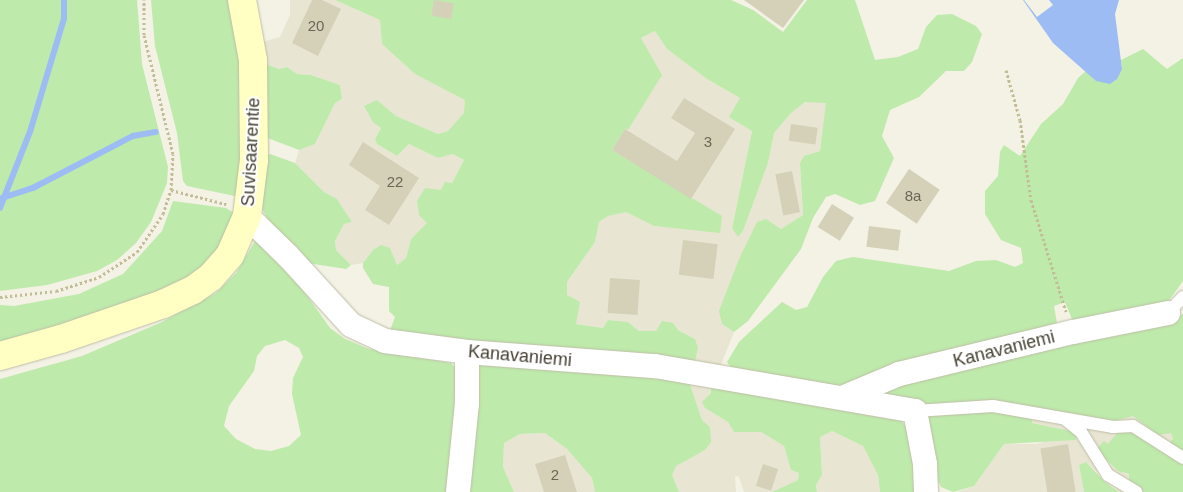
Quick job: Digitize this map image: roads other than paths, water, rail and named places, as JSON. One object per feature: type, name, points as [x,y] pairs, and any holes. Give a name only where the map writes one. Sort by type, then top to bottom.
[{"type":"street","name":"Suvisaarentie","points":[[0,356],[112,323],[193,290],[211,277],[230,255],[247,216],[252,183],[255,94],[251,40],[242,0]]},
{"type":"street","name":"Kanavaniemi","points":[[247,216],[288,256],[331,307],[365,334],[385,341],[467,352],[655,366],[915,411]]},
{"type":"street","name":"Kanavaniemi","points":[[842,398],[899,374],[1176,305]]},
{"type":"street","points":[[458,492],[467,404],[467,352]]},
{"type":"street","points":[[915,411],[926,464],[926,492]]},
{"type":"lane","points":[[915,411],[993,406],[1113,427],[1133,426],[1183,458]]},
{"type":"lane","points":[[1063,418],[1081,432],[1108,475],[1136,492]]},
{"type":"water","points":[[1023,0],[1119,0],[1115,14],[1122,69],[1117,79],[1110,84],[1096,81],[1053,43]]},
{"type":"waterway","points":[[0,208],[30,132],[64,19],[64,0]]},
{"type":"waterway","points":[[2,198],[33,188],[133,136],[156,132]]}]
